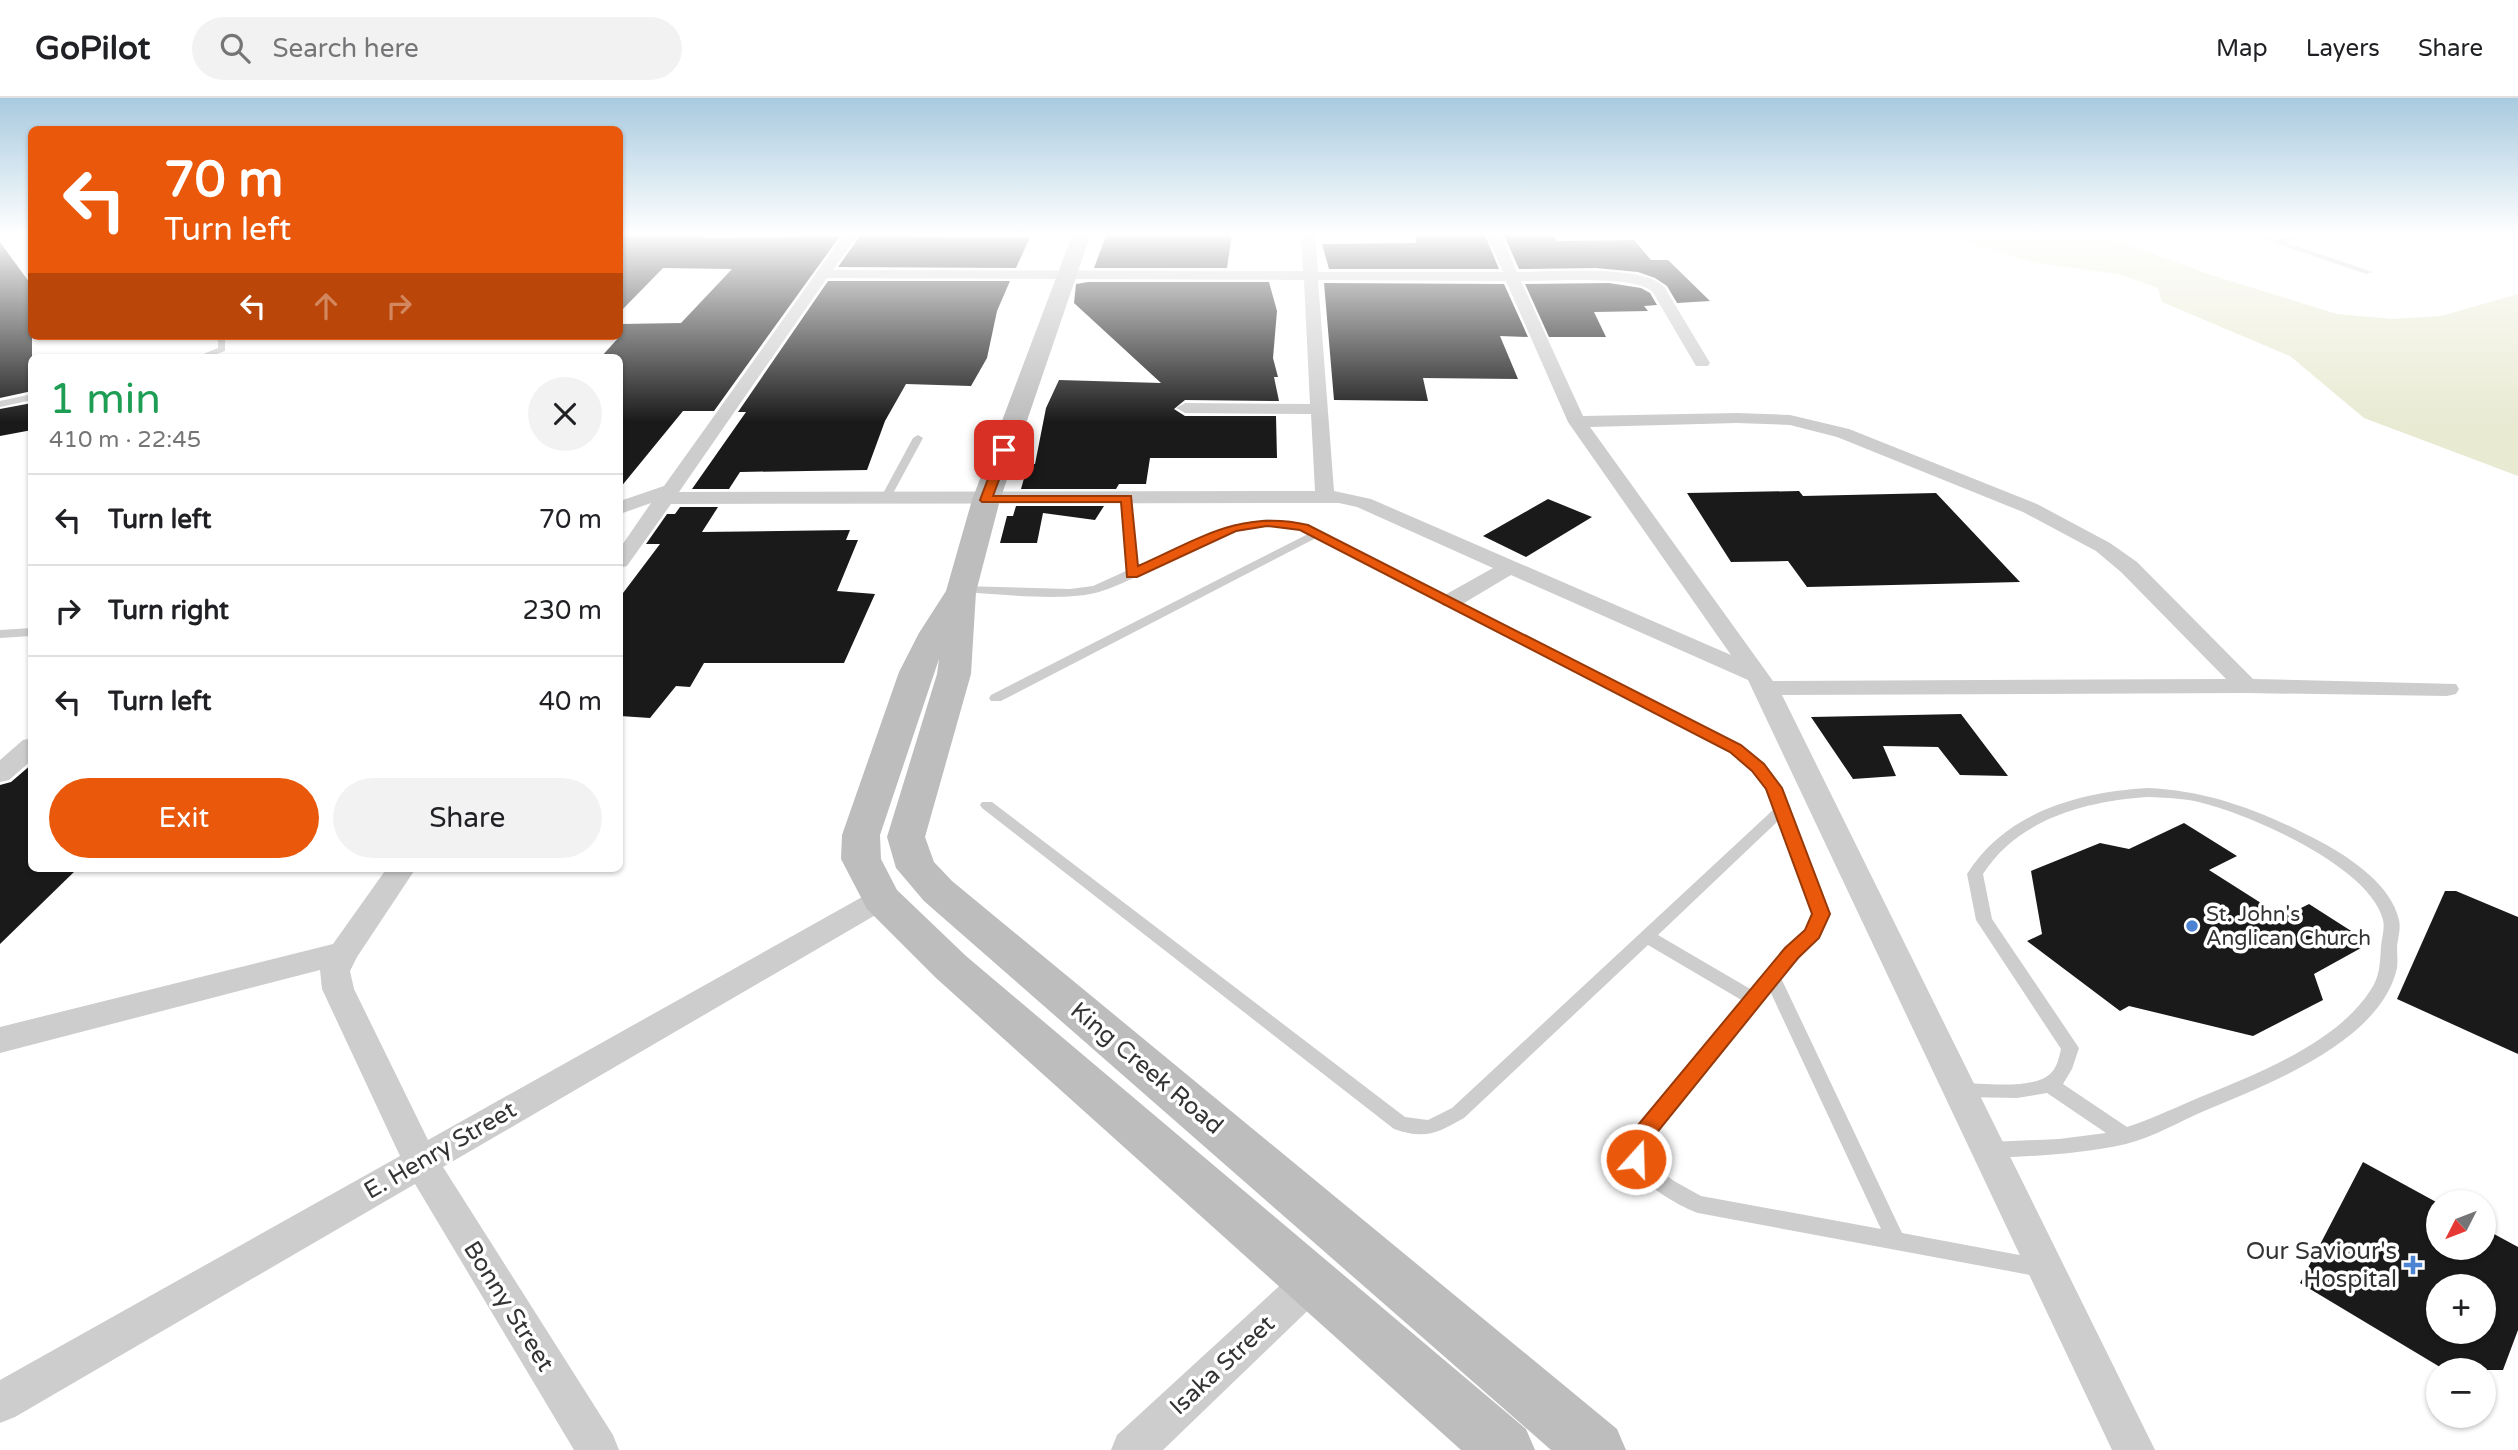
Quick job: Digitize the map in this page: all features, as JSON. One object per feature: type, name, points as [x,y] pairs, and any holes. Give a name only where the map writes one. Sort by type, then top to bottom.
[{"type":"street","points":[[623,558],[807,296]]},
{"type":"street","name":"King Creek Road","points":[[1062,296],[986,500],[961,591],[954,674],[906,837],[916,868],[939,891],[1596,1450]]},
{"type":"street","points":[[1312,296],[1325,496]]},
{"type":"street","points":[[1522,296],[1556,380],[1577,422],[1762,682],[2134,1450]]},
{"type":"street","points":[[1663,296],[1702,363]]},
{"type":"street","points":[[1185,408],[1320,409]]},
{"type":"street","points":[[1577,422],[1737,418],[1790,420],[1843,433],[2030,508],[2103,547],[2129,567],[2245,686]]},
{"type":"street","points":[[623,507],[668,494],[986,500],[1325,496],[1364,503],[1762,682],[2447,689]]},
{"type":"street","points":[[1451,601],[1510,567]]},
{"type":"street","name":"King Creek Road","points":[[961,591],[935,633],[916,672],[861,835],[861,859],[881,899],[951,967],[1505,1450]]},
{"type":"street","points":[[0,774],[28,750]]},
{"type":"street","points":[[0,1040],[343,953],[399,872]]},
{"type":"street","name":"E. Henry Street","points":[[0,1403],[881,899]]},
{"type":"street","name":"Bonny Street","points":[[343,953],[335,971],[338,989],[420,1161],[598,1450]]},
{"type":"street","name":"Isaka Street","points":[[1132,1450],[1313,1280]]},
{"type":"lane","points":[[208,354],[222,349],[222,340]]},
{"type":"lane","points":[[0,404],[28,398]]},
{"type":"lane","points":[[885,499],[918,438]]},
{"type":"lane","points":[[1127,498],[1132,574]]},
{"type":"lane","points":[[961,591],[1070,593],[1096,589],[1233,528],[1267,522],[1303,527],[1736,748],[1758,767],[1773,788],[1821,914],[1812,934],[1772,977],[1636,1143],[1636,1159],[1654,1179],[1698,1204],[2046,1269]]},
{"type":"lane","points":[[996,698],[1318,533]]},
{"type":"lane","points":[[0,634],[28,632]]},
{"type":"lane","points":[[1960,1090],[2016,1091],[2050,1085],[2066,1066],[2070,1048],[1984,920],[1975,874],[1992,850],[2028,823],[2101,796],[2151,791],[2203,799],[2251,815],[2313,844],[2352,870],[2376,891],[2391,919],[2388,971],[2371,1000],[2353,1021],[2322,1048],[2256,1083],[2126,1136],[2059,1148],[1989,1150]]},
{"type":"lane","points":[[987,805],[1401,1124],[1430,1128],[1458,1113],[1782,810]]},
{"type":"lane","points":[[1646,936],[1754,999]]},
{"type":"lane","points":[[1772,977],[1896,1241]]},
{"type":"lane","points":[[2050,1085],[2126,1136]]},
{"type":"shaded area","points":[[2160,296],[2279,296],[2337,314],[2393,319],[2441,316],[2518,296],[2518,476],[2364,418],[2290,356],[2162,302]]},
{"type":"building","points":[[0,296],[28,296],[28,340],[32,340],[32,354],[28,354],[28,392],[0,398]]},
{"type":"building","points":[[623,296],[636,296],[623,309]]},
{"type":"building","points":[[706,296],[797,296],[714,411],[683,411],[623,484],[623,354],[604,354],[616,340],[623,340],[623,324],[681,323]]},
{"type":"building","points":[[818,296],[1003,296],[997,311],[987,358],[971,386],[906,384],[885,421],[867,470],[740,472],[729,489],[692,489],[746,412],[738,412]]},
{"type":"building","points":[[1075,296],[1273,296],[1277,311],[1273,358],[1278,377],[1274,377],[1279,401],[1185,400],[1174,409],[1185,416],[1276,416],[1277,458],[1150,458],[1146,484],[1119,484],[1116,489],[1021,489],[1028,464],[1035,464],[1046,408],[1059,380],[1161,383],[1074,303]]},
{"type":"building","points":[[1325,296],[1509,296],[1528,337],[1500,336],[1518,379],[1423,378],[1428,401],[1334,400]]},
{"type":"building","points":[[1530,296],[1652,296],[1657,305],[1644,306],[1648,311],[1594,312],[1606,337],[1549,337]]},
{"type":"building","points":[[1673,296],[1705,296],[1710,301],[1677,303]]},
{"type":"building","points":[[28,404],[28,431],[0,436],[0,409]]},
{"type":"building","points":[[1799,491],[1803,496],[1936,493],[2020,582],[1807,587],[1788,561],[1731,562],[1687,493]]},
{"type":"building","points":[[1548,499],[1592,517],[1526,557],[1483,536]]},
{"type":"building","points":[[1016,506],[1104,506],[1095,520],[1043,513],[1037,543],[1000,543],[1007,516],[1013,516]]},
{"type":"building","points":[[680,507],[718,507],[702,532],[850,530],[846,540],[858,540],[837,591],[875,594],[844,663],[704,663],[690,687],[676,686],[650,718],[623,716],[623,593],[660,544],[646,544],[667,514],[675,514]]},
{"type":"building","points":[[1961,714],[2008,776],[1960,775],[1938,747],[1883,746],[1896,776],[1853,779],[1811,717]]},
{"type":"building","points":[[28,767],[28,872],[74,872],[0,944],[0,785],[11,782]]},
{"type":"building","name":"St. John's Anglican Church","points":[[2184,823],[2237,856],[2209,870],[2283,917],[2309,904],[2370,943],[2314,974],[2323,1000],[2253,1036],[2129,1006],[2120,1011],[2027,941],[2042,934],[2031,871],[2100,843],[2129,849]]},
{"type":"building","points":[[2445,891],[2456,891],[2518,917],[2518,1054],[2397,999]]},
{"type":"building","name":"Our Saviour's Hospital","points":[[2363,1162],[2426,1196],[2426,1260],[2496,1260],[2496,1235],[2518,1247],[2518,1330],[2503,1370],[2496,1370],[2496,1358],[2426,1359],[2300,1283]]},
{"type":"place","name":"St. John's Anglican Church","points":[[2192,926]]},
{"type":"place","name":"Our Saviour's Hospital","points":[[2413,1265]]},
{"type":"route","points":[[1004,450],[986,500],[1127,498],[1132,574],[1233,528],[1267,522],[1303,527],[1736,748],[1758,767],[1773,788],[1821,914],[1812,934],[1792,953],[1636,1143],[1636,1159]]}]
